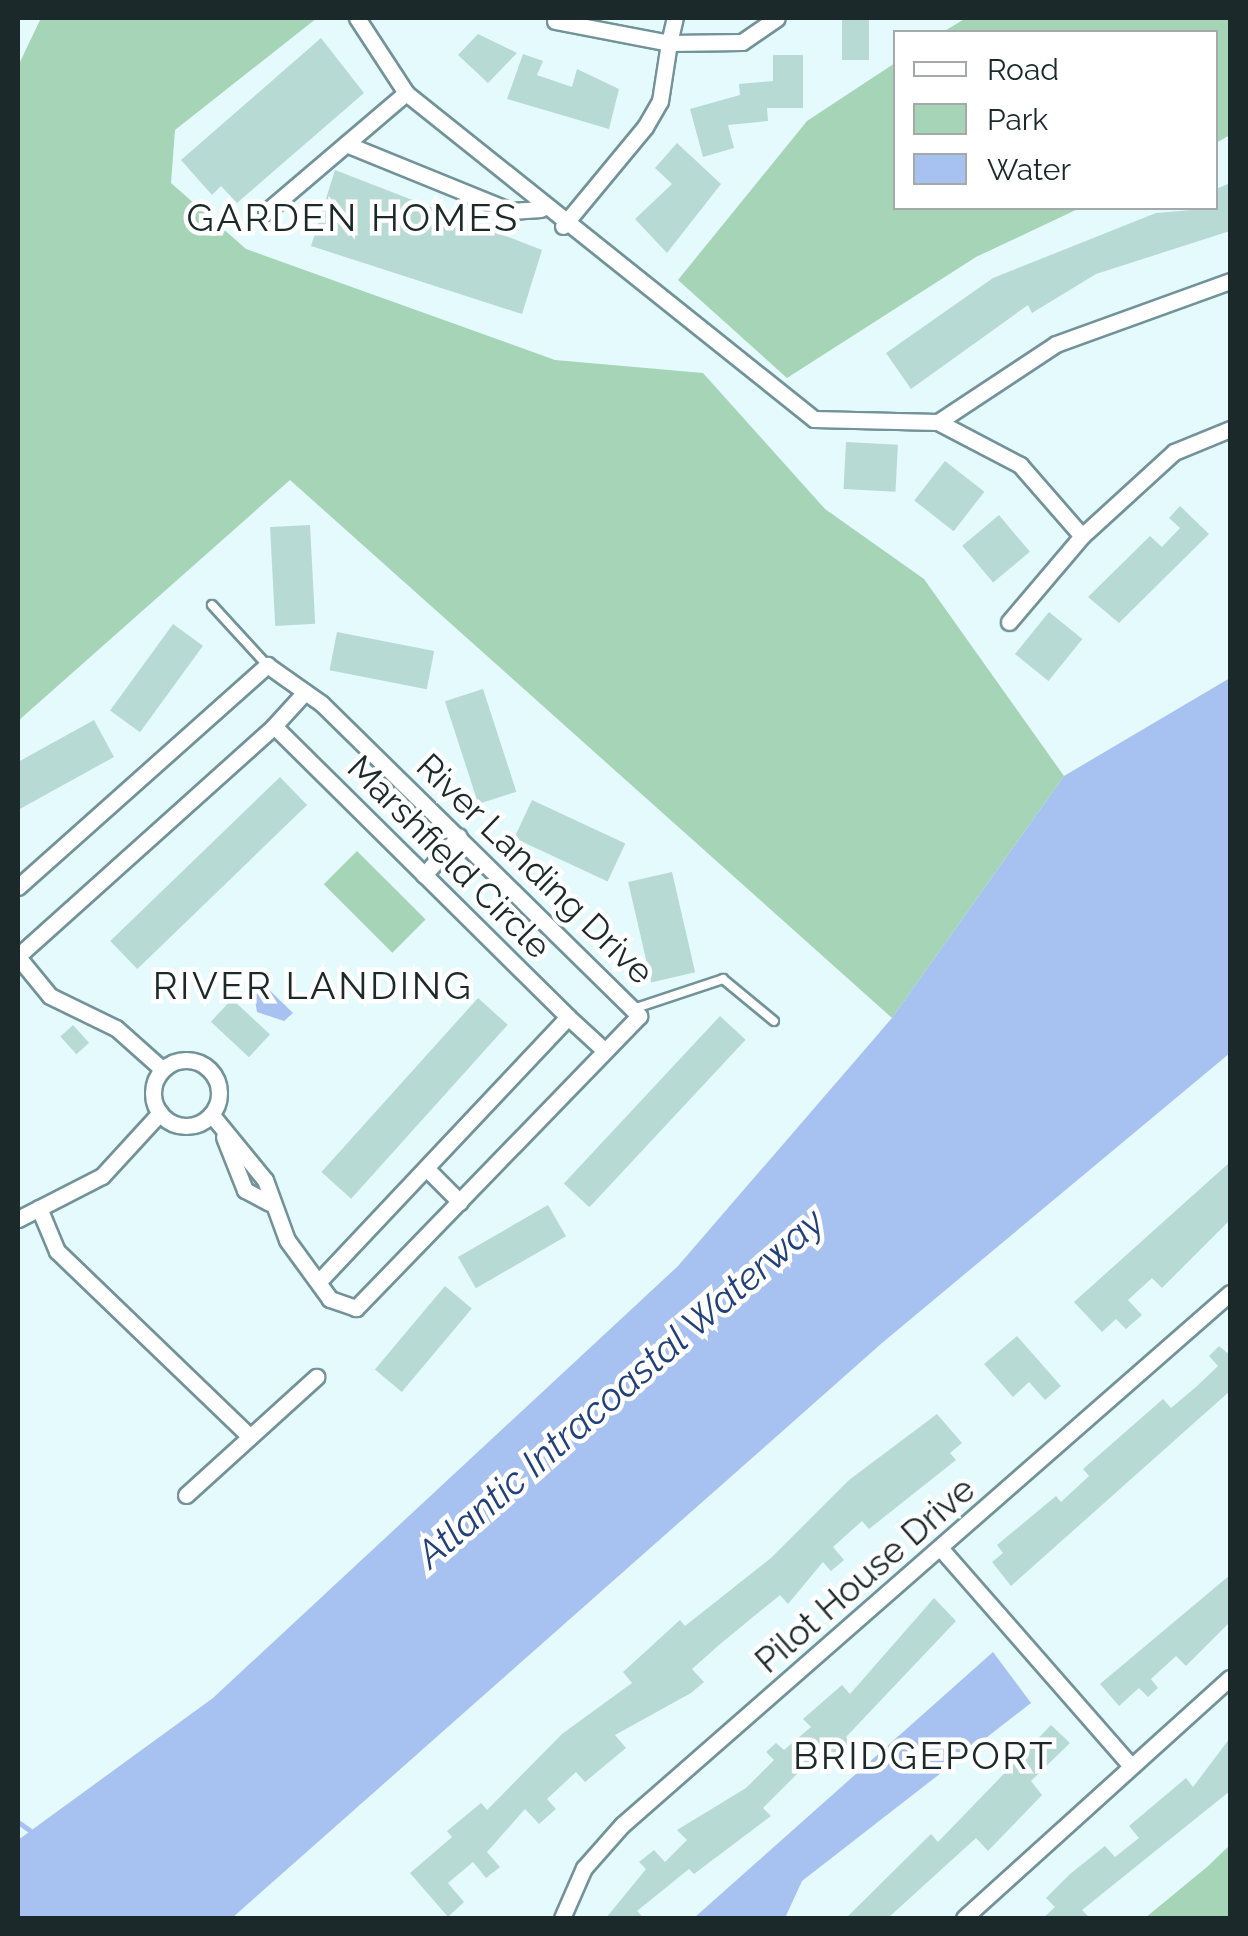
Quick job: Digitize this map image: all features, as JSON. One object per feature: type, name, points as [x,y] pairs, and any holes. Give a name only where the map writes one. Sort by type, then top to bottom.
[{"type":"street","points":[[357,18],[406,93],[540,210],[754,378],[814,419],[938,422],[1020,465],[1082,536]]},
{"type":"street","points":[[563,226],[645,128],[660,101],[674,18]]},
{"type":"street","points":[[555,21],[669,43],[742,42],[777,18]]},
{"type":"street","points":[[266,212],[406,93]]},
{"type":"street","points":[[346,144],[511,211],[540,210]]},
{"type":"street","points":[[938,422],[1056,344],[1230,281]]},
{"type":"street","points":[[1009,622],[1082,536],[1174,452],[1230,429]]},
{"type":"street","points":[[18,886],[267,665]]},
{"type":"street","name":"River Landing Drive","points":[[162,1070],[188,1060],[212,1072],[219,1097],[210,1114],[224,1137],[264,1180],[269,1203],[318,1282],[341,1309],[356,1308],[605,1051],[636,1008],[305,692],[267,665]]},
{"type":"street","points":[[210,1114],[185,1126],[160,1113],[153,1096],[162,1070],[116,1028],[50,996],[18,956],[274,726],[305,692]]},
{"type":"street","name":"Marshfield Circle","points":[[274,726],[605,1051]]},
{"type":"street","points":[[424,875],[458,836]]},
{"type":"street","points":[[318,1282],[568,1017]]},
{"type":"street","points":[[18,1219],[102,1176],[160,1113]]},
{"type":"street","points":[[426,1168],[460,1202]]},
{"type":"street","points":[[39,1208],[58,1251],[249,1436]]},
{"type":"street","name":"Pilot House Drive","points":[[562,1918],[584,1868],[622,1825],[942,1550],[1230,1293]]},
{"type":"street","points":[[186,1495],[316,1377]]},
{"type":"street","points":[[942,1550],[1130,1766]]},
{"type":"street","points":[[964,1918],[1230,1678]]},
{"type":"lane","points":[[212,606],[267,665]]},
{"type":"lane","points":[[636,1008],[723,979],[774,1021]]},
{"type":"green space","points":[[41,18],[317,18],[175,130],[171,183],[246,249],[555,360],[703,373],[825,509],[924,579],[1064,776],[892,1018],[290,480],[18,721],[18,66]]},
{"type":"green space","points":[[966,18],[1230,18],[1230,135],[1218,142],[1218,30],[946,30]]},
{"type":"green space","points":[[893,64],[893,210],[1076,210],[976,257],[787,378],[678,280],[807,121]]},
{"type":"green space","points":[[357,851],[426,920],[392,953],[324,884]]},
{"type":"green space","points":[[1230,1845],[1230,1918],[1145,1918],[1207,1867]]},
{"type":"water","name":"Atlantic Intracoastal Waterway","points":[[1230,678],[1230,1053],[882,1343],[232,1918],[18,1918],[18,1840],[213,1698],[678,1266],[892,1018],[1064,776]]},
{"type":"water","points":[[261,982],[293,1013],[284,1021],[257,1012],[253,989]]},
{"type":"water","points":[[993,1652],[1031,1703],[802,1881],[785,1918],[694,1918]]},
{"type":"building","points":[[842,18],[869,18],[869,60],[842,60]]},
{"type":"building","points":[[478,34],[517,53],[488,83],[458,55]]},
{"type":"building","points":[[321,38],[364,93],[237,203],[221,186],[212,195],[181,160]]},
{"type":"building","points":[[523,54],[543,61],[537,75],[572,87],[577,69],[619,89],[609,129],[507,99]]},
{"type":"building","points":[[773,55],[803,55],[803,108],[767,108],[768,121],[728,125],[734,148],[703,157],[690,109],[740,95],[739,84],[773,81]]},
{"type":"building","points":[[677,143],[721,184],[667,253],[635,219],[672,184],[655,168]]},
{"type":"building","points":[[335,170],[542,250],[522,314],[311,246]]},
{"type":"building","points":[[1230,183],[1230,231],[1096,274],[1032,313],[1028,305],[911,389],[886,353],[993,278],[1156,213],[1218,210],[1218,188]]},
{"type":"building","points":[[846,442],[898,445],[895,492],[844,489]]},
{"type":"building","points":[[945,461],[984,492],[954,531],[914,500]]},
{"type":"building","points":[[1180,506],[1209,534],[1119,623],[1088,597],[1150,536],[1162,547],[1180,528],[1169,518]]},
{"type":"building","points":[[999,515],[1030,552],[993,583],[962,546]]},
{"type":"building","points":[[310,525],[315,624],[275,626],[270,527]]},
{"type":"building","points":[[1049,612],[1082,639],[1048,681],[1015,654]]},
{"type":"building","points":[[173,624],[203,646],[140,732],[110,711]]},
{"type":"building","points":[[337,632],[434,651],[427,689],[330,670]]},
{"type":"building","points":[[483,689],[516,792],[478,804],[445,701]]},
{"type":"building","points":[[94,720],[114,757],[18,810],[18,762]]},
{"type":"building","points":[[280,777],[307,805],[137,969],[110,941]]},
{"type":"building","points":[[532,800],[625,844],[608,882],[514,838]]},
{"type":"building","points":[[672,872],[695,972],[651,982],[628,882]]},
{"type":"building","points":[[478,998],[508,1025],[351,1199],[321,1172]]},
{"type":"building","points":[[232,999],[270,1034],[249,1057],[211,1022]]},
{"type":"building","points":[[720,1016],[746,1040],[589,1207],[564,1183]]},
{"type":"building","points":[[73,1025],[89,1043],[76,1054],[60,1036]]},
{"type":"building","points":[[1230,1162],[1230,1220],[1162,1288],[1152,1278],[1128,1300],[1142,1315],[1126,1329],[1116,1319],[1102,1332],[1074,1302]]},
{"type":"building","points":[[548,1205],[566,1236],[476,1288],[458,1257]]},
{"type":"building","points":[[445,1286],[472,1308],[402,1392],[375,1369]]},
{"type":"building","points":[[1017,1336],[1061,1386],[1045,1400],[1029,1382],[1013,1397],[984,1364]]},
{"type":"building","points":[[1219,1346],[1230,1355],[1230,1391],[1011,1586],[992,1562],[1003,1553],[997,1545],[1056,1496],[1061,1502],[1089,1476],[1083,1469],[1163,1399],[1171,1408],[1197,1386],[1218,1366],[1209,1356]]},
{"type":"building","points":[[937,1414],[962,1443],[950,1453],[956,1460],[869,1529],[862,1521],[833,1547],[844,1560],[831,1571],[823,1562],[788,1604],[780,1595],[719,1645],[692,1669],[704,1682],[691,1693],[615,1735],[626,1748],[585,1782],[576,1772],[547,1799],[556,1809],[539,1824],[525,1809],[487,1852],[500,1867],[486,1878],[473,1862],[448,1883],[464,1902],[448,1917],[410,1873],[452,1837],[447,1831],[481,1803],[487,1810],[562,1734],[632,1683],[623,1672],[680,1620],[685,1626],[771,1558],[849,1480]]},
{"type":"building","points":[[1230,1575],[1230,1622],[1186,1666],[1176,1656],[1151,1679],[1158,1688],[1148,1697],[1139,1688],[1119,1706],[1100,1684]]},
{"type":"building","points":[[934,1598],[956,1621],[846,1737],[851,1742],[819,1770],[811,1760],[763,1808],[771,1816],[694,1874],[689,1869],[637,1911],[644,1918],[606,1918],[646,1869],[639,1862],[654,1850],[665,1862],[687,1840],[677,1830],[746,1788],[774,1760],[766,1752],[776,1743],[784,1750],[811,1727],[803,1719],[842,1685],[850,1694]]},
{"type":"building","points":[[1051,1725],[1070,1743],[1031,1781],[1042,1795],[988,1851],[976,1838],[888,1918],[846,1918],[931,1834],[938,1842]]},
{"type":"building","points":[[1230,1738],[1230,1791],[1082,1910],[1090,1918],[1043,1918],[1055,1907],[1046,1898],[1070,1874],[1105,1846],[1115,1857],[1139,1838],[1129,1826],[1186,1778],[1193,1787]]},
{"type":"waterway","points":[[18,1822],[31,1831]]},
{"type":"district","name":"GARDEN HOMES","points":[[353,218]]},
{"type":"district","name":"RIVER LANDING","points":[[313,986]]},
{"type":"district","name":"BRIDGEPORT","points":[[924,1756]]}]
